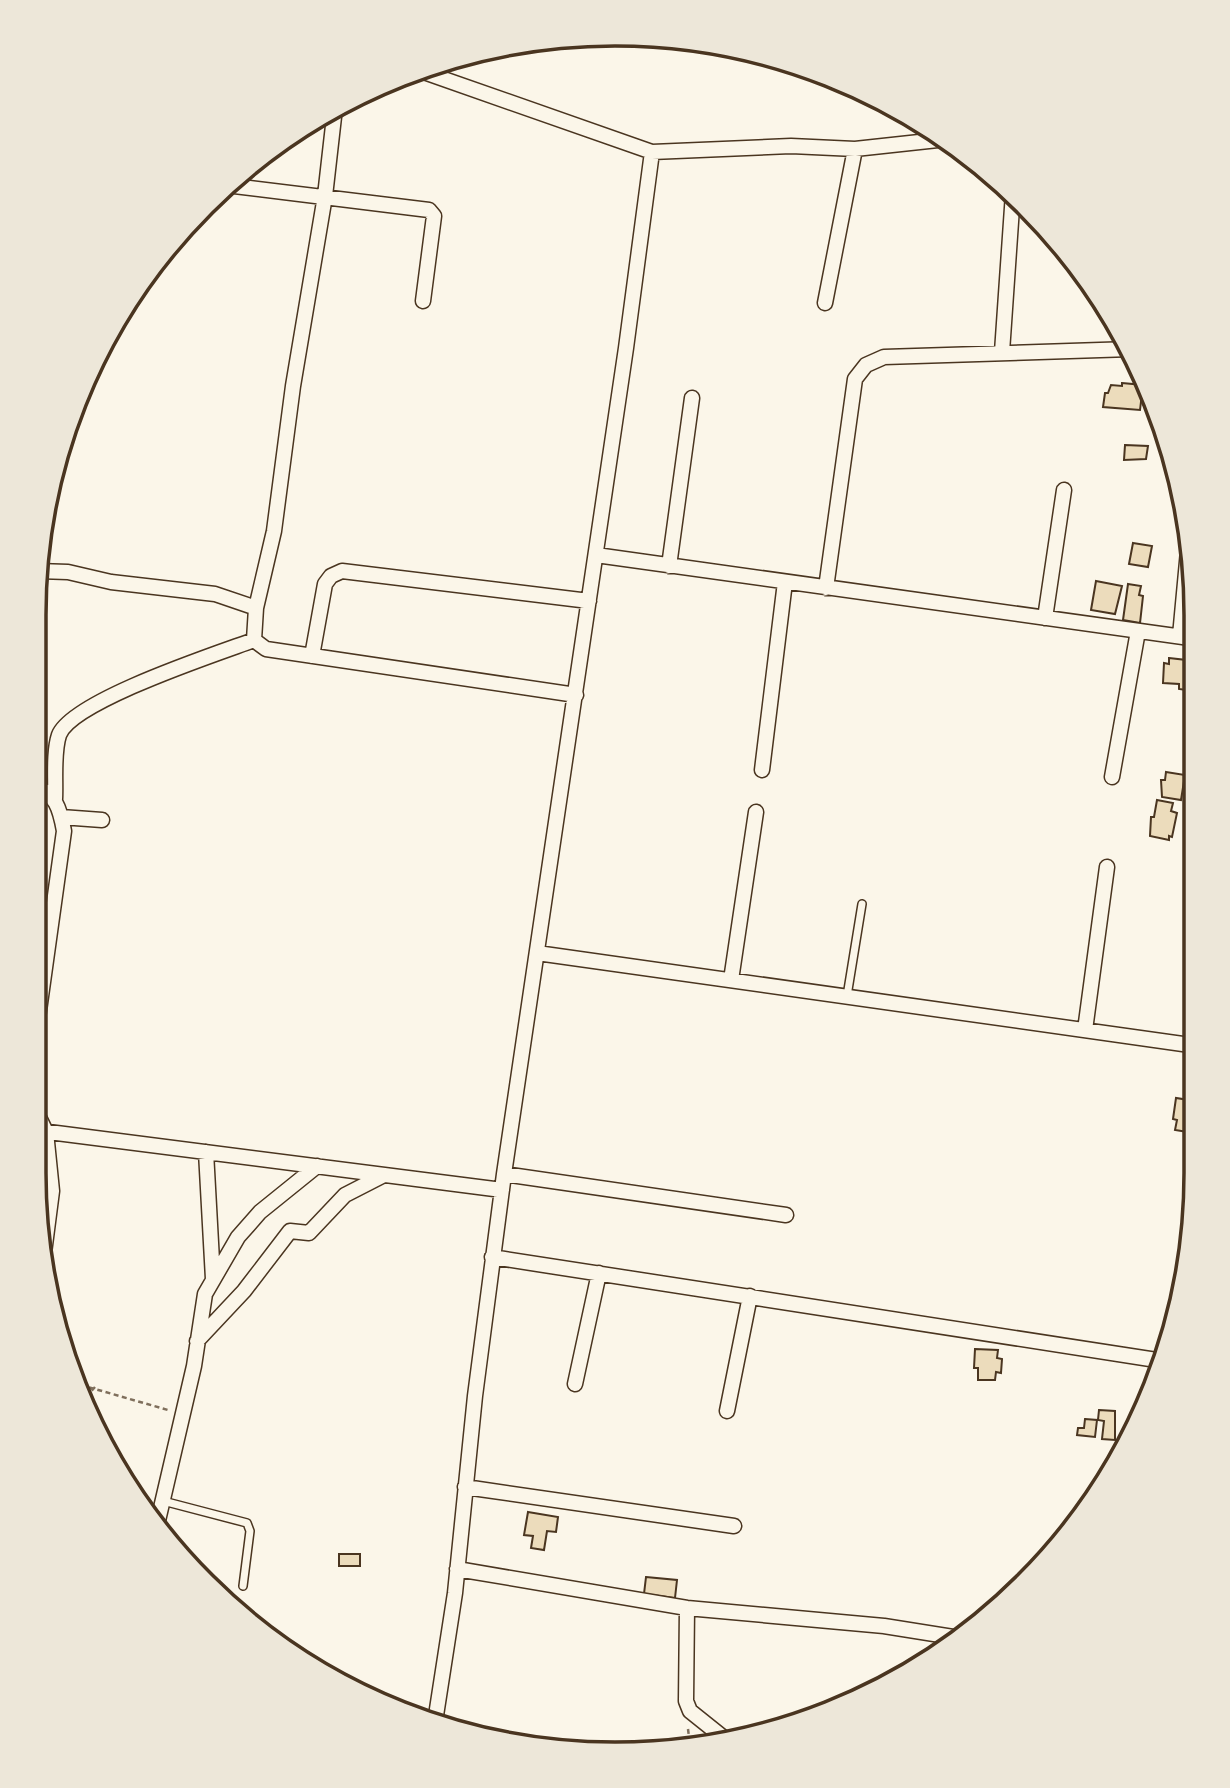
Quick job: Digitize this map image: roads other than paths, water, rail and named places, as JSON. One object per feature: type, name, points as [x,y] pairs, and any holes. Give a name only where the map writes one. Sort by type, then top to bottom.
[{"type":"street","points":[[434,75],[652,152],[791,146],[855,149],[931,141]]},
{"type":"street","points":[[254,640],[256,608],[274,531],[293,386],[326,196],[334,120]]},
{"type":"street","points":[[825,303],[855,149]]},
{"type":"street","points":[[436,1713],[457,1569],[492,1257],[576,695],[652,152]]},
{"type":"street","points":[[240,187],[429,210],[434,216],[423,301]]},
{"type":"street","points":[[1002,352],[1012,207]]},
{"type":"street","points":[[826,587],[855,379],[866,365],[884,357],[1119,349]]},
{"type":"street","points":[[669,566],[692,398]]},
{"type":"street","points":[[1045,618],[1064,490]]},
{"type":"street","points":[[596,555],[1184,637]]},
{"type":"street","points":[[48,571],[215,594],[256,608]]},
{"type":"street","points":[[312,656],[325,584],[331,576],[342,571],[589,601]]},
{"type":"street","points":[[762,770],[785,582]]},
{"type":"street","points":[[1180,636],[1184,598]]},
{"type":"street","points":[[1112,777],[1138,631]]},
{"type":"street","points":[[254,640],[266,649],[576,695]]},
{"type":"street","points":[[46,960],[64,831],[55,799],[59,736],[68,721],[140,682],[254,640]]},
{"type":"street","points":[[46,791],[55,799]]},
{"type":"street","points":[[731,980],[756,812]]},
{"type":"street","points":[[61,817],[102,820]]},
{"type":"street","points":[[1085,1030],[1107,867]]},
{"type":"street","points":[[537,953],[1184,1044]]},
{"type":"street","points":[[46,1132],[502,1190]]},
{"type":"street","points":[[206,1152],[213,1279]]},
{"type":"street","points":[[46,1161],[52,1191],[48,1222]]},
{"type":"street","points":[[159,1515],[184,1415],[205,1294],[238,1237],[260,1212],[317,1166]]},
{"type":"street","points":[[504,1174],[786,1215]]},
{"type":"street","points":[[197,1341],[244,1291],[290,1231],[309,1233],[345,1195],[384,1175]]},
{"type":"street","points":[[492,1257],[1153,1358]]},
{"type":"street","points":[[575,1384],[599,1273]]},
{"type":"street","points":[[727,1411],[750,1296]]},
{"type":"street","points":[[465,1487],[734,1526]]},
{"type":"street","points":[[457,1569],[687,1608],[884,1626],[947,1636]]},
{"type":"street","points":[[687,1608],[683,1691],[690,1712],[718,1733]]},
{"type":"lane","points":[[847,996],[862,904]]},
{"type":"lane","points":[[162,1501],[247,1523],[250,1531],[243,1586]]}]
